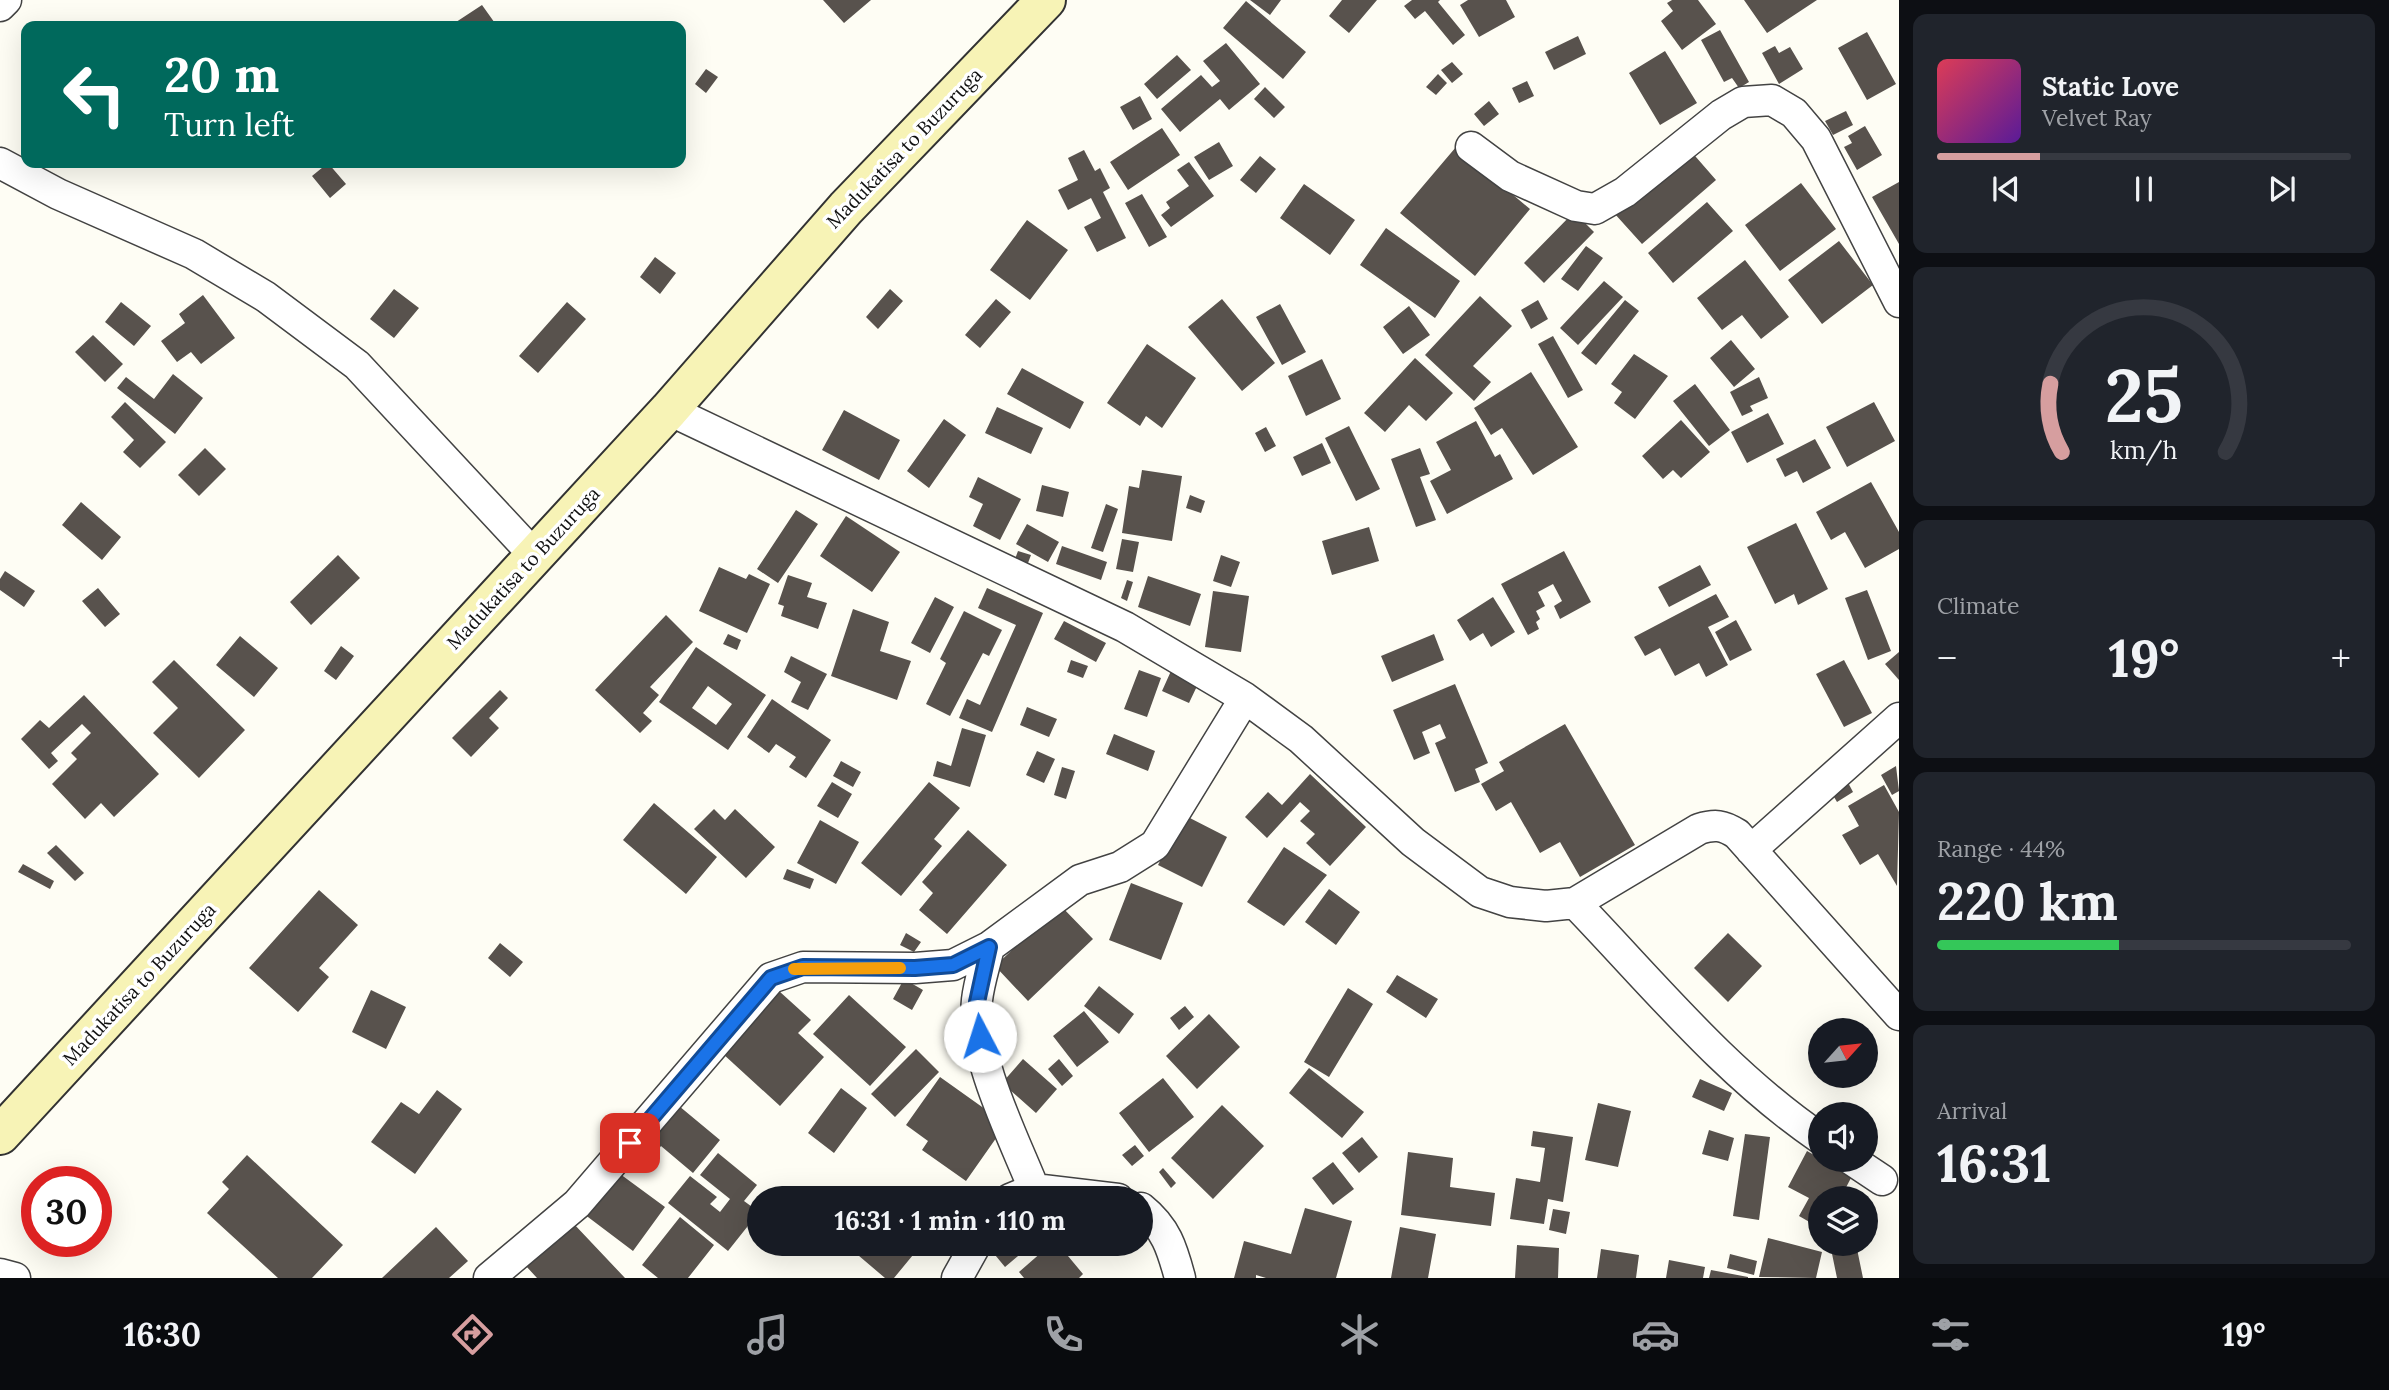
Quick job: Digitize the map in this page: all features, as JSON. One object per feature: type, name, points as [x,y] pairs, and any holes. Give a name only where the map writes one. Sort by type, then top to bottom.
[{"type":"main road","name":"Madukatisa to Buzuruga","points":[[4,1127],[669,410],[846,208],[1046,0]]},
{"type":"street","points":[[0,6],[6,0]]},
{"type":"street","points":[[1471,147],[1510,176],[1576,206],[1595,209],[1625,192],[1721,115],[1743,102],[1772,100],[1794,113],[1816,139],[1899,302]]},
{"type":"street","points":[[0,163],[58,194],[194,254],[266,297],[357,365],[534,555]]},
{"type":"street","points":[[669,410],[1125,627],[1245,698],[1301,739],[1413,842],[1480,892],[1510,902],[1546,906],[1575,902],[1706,826],[1725,826],[1737,834],[1899,1015]]},
{"type":"street","points":[[489,1278],[577,1205],[771,978],[803,967],[915,968],[953,965],[989,947],[1080,880],[1120,867],[1155,845],[1245,698]]},
{"type":"street","points":[[1751,850],[1899,718]]},
{"type":"street","points":[[1575,902],[1655,991],[1773,1106],[1808,1130]]},
{"type":"street","points":[[989,947],[977,1002],[980,1036],[1020,1186]]},
{"type":"street","points":[[1869,1172],[1882,1181]]},
{"type":"street","points":[[1153,1218],[1171,1244],[1180,1278]]},
{"type":"street","points":[[957,1278],[969,1256]]},
{"type":"street","points":[[0,1274],[15,1278]]},
{"type":"building","points":[[823,0],[871,0],[844,23]]},
{"type":"building","points":[[1250,0],[1281,0],[1270,15]]},
{"type":"building","points":[[1342,0],[1377,0],[1349,33],[1329,16]]},
{"type":"building","points":[[1412,0],[1440,0],[1438,2],[1465,35],[1453,45],[1425,11],[1415,19],[1404,6]]},
{"type":"building","points":[[1468,0],[1506,0],[1515,17],[1479,37],[1460,5]]},
{"type":"building","points":[[1672,0],[1698,0],[1716,24],[1682,50],[1661,21],[1673,11],[1667,3]]},
{"type":"building","points":[[1744,0],[1817,0],[1767,33]]},
{"type":"building","points":[[1246,1],[1306,52],[1283,79],[1223,28]]},
{"type":"building","points":[[482,5],[493,21],[458,21]]},
{"type":"building","points":[[1720,30],[1749,82],[1739,88],[1732,78],[1724,82],[1701,40]]},
{"type":"building","points":[[1867,32],[1896,84],[1867,100],[1838,48]]},
{"type":"building","points":[[1578,36],[1586,54],[1554,70],[1545,52]]},
{"type":"building","points":[[1226,43],[1260,84],[1229,110],[1220,99],[1180,132],[1161,109],[1201,75],[1212,87],[1220,81],[1203,61]]},
{"type":"building","points":[[1775,46],[1779,53],[1790,47],[1803,69],[1779,84],[1762,53]]},
{"type":"building","points":[[1665,51],[1697,103],[1660,125],[1629,73]]},
{"type":"building","points":[[1177,55],[1191,70],[1157,99],[1144,84]]},
{"type":"building","points":[[1452,62],[1463,74],[1452,83],[1441,70]]},
{"type":"building","points":[[706,69],[718,77],[706,93],[695,84]]},
{"type":"building","points":[[1438,74],[1447,83],[1436,95],[1426,87]]},
{"type":"building","points":[[1527,81],[1534,96],[1519,103],[1512,88]]},
{"type":"building","points":[[1265,87],[1285,107],[1274,118],[1254,99]]},
{"type":"building","points":[[1140,96],[1152,119],[1133,130],[1120,107]]},
{"type":"building","points":[[1489,101],[1499,114],[1484,126],[1474,114]]},
{"type":"building","points":[[1846,111],[1853,125],[1833,135],[1825,121]]},
{"type":"building","points":[[1865,126],[1882,155],[1857,170],[1844,147],[1852,143],[1848,136]]},
{"type":"building","points":[[1162,128],[1180,155],[1128,190],[1110,162]]},
{"type":"building","points":[[1219,142],[1233,166],[1209,180],[1194,157]]},
{"type":"building","points":[[1456,147],[1530,209],[1475,276],[1400,213]]},
{"type":"building","points":[[1689,149],[1716,180],[1642,244],[1614,213]]},
{"type":"building","points":[[1084,150],[1095,171],[1100,168],[1110,188],[1103,192],[1126,238],[1097,252],[1084,227],[1101,218],[1091,198],[1068,210],[1058,190],[1078,180],[1068,158]]},
{"type":"building","points":[[1260,156],[1276,169],[1256,193],[1240,180]]},
{"type":"building","points":[[1189,162],[1214,196],[1171,227],[1161,215],[1170,208],[1166,202],[1189,186],[1177,170]]},
{"type":"building","points":[[322,168],[332,168],[346,184],[330,198],[312,176]]},
{"type":"building","points":[[1899,182],[1899,244],[1872,197]]},
{"type":"building","points":[[1801,183],[1836,229],[1780,271],[1745,225]]},
{"type":"building","points":[[1304,184],[1355,220],[1330,255],[1280,218]]},
{"type":"building","points":[[1142,194],[1167,237],[1149,247],[1125,203]]},
{"type":"building","points":[[1707,202],[1733,231],[1673,283],[1648,253]]},
{"type":"building","points":[[1574,212],[1594,232],[1544,283],[1524,263]]},
{"type":"building","points":[[1027,220],[1068,250],[1030,300],[990,270]]},
{"type":"building","points":[[1386,228],[1460,281],[1435,318],[1360,265]]},
{"type":"building","points":[[1839,241],[1873,285],[1822,324],[1788,280]]},
{"type":"building","points":[[1586,246],[1603,258],[1578,291],[1561,279]]},
{"type":"building","points":[[655,257],[676,273],[660,294],[640,277]]},
{"type":"building","points":[[1745,260],[1789,317],[1761,339],[1742,315],[1722,330],[1697,298]]},
{"type":"building","points":[[1604,281],[1623,297],[1578,345],[1560,328]]},
{"type":"building","points":[[394,289],[419,308],[394,338],[370,319]]},
{"type":"building","points":[[890,289],[903,301],[878,329],[866,317]]},
{"type":"building","points":[[203,295],[235,338],[201,364],[191,352],[177,362],[161,341],[185,323],[179,314]]},
{"type":"building","points":[[1480,296],[1512,326],[1473,366],[1491,382],[1474,401],[1425,355]]},
{"type":"building","points":[[996,299],[1011,312],[980,348],[965,335]]},
{"type":"building","points":[[1222,299],[1275,363],[1242,391],[1188,327]]},
{"type":"building","points":[[1538,300],[1548,319],[1531,329],[1521,310]]},
{"type":"building","points":[[1625,300],[1639,311],[1596,365],[1581,353]]},
{"type":"building","points":[[121,302],[151,326],[134,346],[105,322]]},
{"type":"building","points":[[567,302],[586,319],[538,373],[519,356]]},
{"type":"building","points":[[1280,304],[1306,352],[1282,365],[1256,317]]},
{"type":"building","points":[[1409,306],[1430,335],[1403,354],[1383,327]]},
{"type":"building","points":[[93,335],[123,364],[105,382],[75,352]]},
{"type":"building","points":[[1553,336],[1583,390],[1568,398],[1538,344]]},
{"type":"building","points":[[1731,340],[1755,369],[1734,387],[1710,358]]},
{"type":"building","points":[[1147,344],[1196,378],[1162,428],[1146,416],[1140,426],[1107,403]]},
{"type":"building","points":[[1634,354],[1668,376],[1635,419],[1614,403],[1622,392],[1611,384]]},
{"type":"building","points":[[1415,358],[1453,393],[1426,421],[1409,405],[1385,432],[1364,413]]},
{"type":"building","points":[[1322,359],[1341,399],[1306,416],[1288,376]]},
{"type":"building","points":[[1022,368],[1084,402],[1070,429],[1007,394]]},
{"type":"building","points":[[1531,372],[1578,447],[1533,475],[1502,428],[1491,435],[1474,408]]},
{"type":"building","points":[[173,374],[203,398],[175,434],[117,388],[126,377],[154,399]]},
{"type":"building","points":[[1759,377],[1768,398],[1750,406],[1753,411],[1742,416],[1730,392]]},
{"type":"building","points":[[1695,384],[1730,430],[1709,446],[1673,401]]},
{"type":"building","points":[[125,402],[166,442],[140,468],[123,452],[134,440],[111,417]]},
{"type":"building","points":[[1874,402],[1895,441],[1847,467],[1826,427]]},
{"type":"building","points":[[997,407],[1043,428],[1031,454],[985,433]]},
{"type":"building","points":[[844,410],[900,440],[879,480],[822,450]]},
{"type":"building","points":[[1768,413],[1784,444],[1747,463],[1731,432]]},
{"type":"building","points":[[944,419],[966,435],[929,488],[907,471]]},
{"type":"building","points":[[1681,420],[1710,452],[1681,478],[1673,470],[1663,479],[1642,456]]},
{"type":"building","points":[[1476,421],[1495,457],[1500,454],[1513,479],[1447,514],[1430,481],[1451,470],[1436,442]]},
{"type":"building","points":[[1349,426],[1380,489],[1356,501],[1325,438]]},
{"type":"building","points":[[1266,427],[1276,446],[1265,452],[1255,433]]},
{"type":"building","points":[[1815,439],[1831,468],[1803,483],[1797,471],[1785,477],[1776,459]]},
{"type":"building","points":[[1322,443],[1331,463],[1302,476],[1293,457]]},
{"type":"building","points":[[205,448],[226,469],[199,496],[178,475]]},
{"type":"building","points":[[1420,448],[1430,474],[1420,477],[1436,520],[1416,527],[1391,459]]},
{"type":"building","points":[[1142,470],[1182,476],[1172,541],[1122,533],[1129,486],[1139,488]]},
{"type":"building","points":[[978,477],[1021,499],[1000,540],[973,526],[983,504],[969,497]]},
{"type":"building","points":[[1871,482],[1899,532],[1899,549],[1865,568],[1845,532],[1831,540],[1816,512]]},
{"type":"building","points":[[1042,485],[1069,492],[1063,517],[1036,511]]},
{"type":"building","points":[[1190,495],[1205,501],[1201,513],[1186,508]]},
{"type":"building","points":[[81,502],[121,537],[102,560],[62,525]]},
{"type":"building","points":[[1106,504],[1118,509],[1103,552],[1091,548]]},
{"type":"building","points":[[796,510],[818,524],[778,583],[757,569]]},
{"type":"building","points":[[846,516],[900,552],[872,592],[820,556]]},
{"type":"building","points":[[1796,523],[1828,589],[1798,605],[1794,594],[1775,604],[1747,547]]},
{"type":"building","points":[[1027,524],[1059,542],[1048,562],[1016,544]]},
{"type":"building","points":[[1369,527],[1379,561],[1332,575],[1322,541]]},
{"type":"building","points":[[1122,539],[1139,542],[1133,572],[1116,569]]},
{"type":"building","points":[[1062,546],[1107,562],[1101,580],[1056,564]]},
{"type":"building","points":[[1018,551],[1031,555],[1028,563],[1015,559]]},
{"type":"building","points":[[1564,551],[1591,602],[1560,619],[1554,606],[1562,601],[1553,584],[1538,592],[1545,606],[1536,611],[1540,619],[1536,622],[1539,629],[1528,635],[1501,584]]},
{"type":"building","points":[[338,555],[360,578],[311,625],[290,602]]},
{"type":"building","points":[[1221,555],[1240,562],[1231,587],[1213,581]]},
{"type":"building","points":[[1700,565],[1711,585],[1669,607],[1658,587]]},
{"type":"building","points":[[719,567],[746,579],[749,574],[770,584],[747,633],[699,611]]},
{"type":"building","points":[[5,571],[35,591],[24,607],[0,590],[0,579]]},
{"type":"building","points":[[788,575],[812,583],[807,597],[827,603],[818,629],[781,616],[784,606],[778,604]]},
{"type":"building","points":[[1148,576],[1201,594],[1190,626],[1138,607]]},
{"type":"building","points":[[1127,580],[1133,582],[1127,601],[1121,598]]},
{"type":"building","points":[[98,588],[120,614],[105,627],[82,601]]},
{"type":"building","points":[[987,588],[1043,613],[992,732],[959,718],[967,699],[980,705],[1016,625],[978,608]]},
{"type":"building","points":[[1867,590],[1891,651],[1868,660],[1845,598]]},
{"type":"building","points":[[1213,591],[1249,596],[1241,652],[1205,647]]},
{"type":"building","points":[[1716,594],[1729,617],[1708,627],[1728,665],[1706,677],[1699,663],[1675,676],[1660,648],[1645,656],[1634,637]]},
{"type":"building","points":[[935,597],[954,607],[930,653],[911,643]]},
{"type":"building","points":[[1493,597],[1515,632],[1491,647],[1483,633],[1470,641],[1457,620]]},
{"type":"building","points":[[853,609],[889,622],[880,651],[911,661],[897,700],[831,676]]},
{"type":"building","points":[[964,611],[1002,630],[989,656],[983,653],[950,716],[926,704],[946,663],[940,659]]},
{"type":"building","points":[[666,615],[693,642],[650,687],[659,695],[643,713],[652,721],[640,733],[595,690]]},
{"type":"building","points":[[1736,620],[1752,650],[1730,661],[1715,632]]},
{"type":"building","points":[[1064,621],[1106,643],[1096,662],[1054,639]]},
{"type":"building","points":[[728,634],[741,640],[737,650],[723,644]]},
{"type":"building","points":[[1434,634],[1444,660],[1392,682],[1381,656]]},
{"type":"building","points":[[240,636],[278,668],[254,697],[216,665]]},
{"type":"building","points":[[341,646],[354,656],[336,680],[324,671]]},
{"type":"building","points":[[696,647],[766,695],[728,750],[659,702]],"holes":[[[708,686],[732,704],[716,725],[692,708]]]},
{"type":"building","points":[[1899,652],[1899,680],[1885,664]]},
{"type":"building","points":[[791,656],[827,674],[808,710],[791,702],[801,682],[784,672]]},
{"type":"building","points":[[174,660],[245,730],[199,778],[153,733],[178,708],[152,682]]},
{"type":"building","points":[[1071,660],[1088,666],[1083,678],[1067,672]]},
{"type":"building","points":[[1844,660],[1872,713],[1844,727],[1816,674]]},
{"type":"building","points":[[1139,670],[1161,678],[1147,717],[1124,709]]},
{"type":"building","points":[[1171,671],[1198,684],[1189,703],[1162,691]]},
{"type":"building","points":[[1455,684],[1488,763],[1475,769],[1480,782],[1455,792],[1435,743],[1446,738],[1440,724],[1422,732],[1430,753],[1414,760],[1393,710]]},
{"type":"building","points":[[500,690],[508,698],[489,718],[499,728],[471,757],[452,738]]},
{"type":"building","points":[[84,695],[159,774],[114,817],[101,803],[85,819],[52,784],[77,759],[71,753],[91,733],[82,724],[51,753],[58,761],[49,769],[21,739],[40,720],[49,728]]},
{"type":"building","points":[[772,699],[831,740],[806,778],[789,767],[796,757],[776,744],[769,753],[747,737]]},
{"type":"building","points":[[1027,707],[1057,719],[1049,737],[1020,725]]},
{"type":"building","points":[[1565,724],[1635,845],[1580,877],[1560,842],[1540,853],[1511,802],[1496,811],[1481,784],[1504,771],[1499,762]]},
{"type":"building","points":[[962,728],[986,735],[970,787],[933,776],[937,761],[951,766]]},
{"type":"building","points":[[1114,734],[1155,751],[1148,771],[1106,754]]},
{"type":"building","points":[[1037,751],[1055,759],[1044,783],[1026,775]]},
{"type":"building","points":[[841,761],[861,772],[853,787],[833,776]]},
{"type":"building","points":[[1896,766],[1899,791],[1892,795],[1881,775]]},
{"type":"building","points":[[1062,767],[1075,771],[1066,799],[1054,795]]},
{"type":"building","points":[[1310,774],[1366,827],[1330,866],[1306,843],[1315,834],[1300,821],[1310,811],[1300,802],[1267,838],[1245,817],[1268,792],[1282,805]]},
{"type":"building","points":[[1844,775],[1853,792],[1837,802],[1827,785]]},
{"type":"building","points":[[832,782],[852,794],[838,818],[817,806]]},
{"type":"building","points":[[929,782],[960,808],[934,839],[942,846],[901,896],[861,863]]},
{"type":"building","points":[[1884,785],[1899,812],[1897,886],[1878,854],[1860,865],[1842,835],[1859,826],[1848,806]]},
{"type":"building","points":[[654,803],[717,857],[686,894],[623,840]]},
{"type":"building","points":[[714,809],[725,820],[735,809],[775,847],[746,878],[694,829]]},
{"type":"building","points":[[1184,815],[1227,837],[1202,887],[1158,865]]},
{"type":"building","points":[[820,820],[859,842],[836,884],[797,863]]},
{"type":"building","points":[[968,830],[1007,865],[947,934],[919,910],[933,893],[922,882]]},
{"type":"building","points":[[56,845],[84,873],[75,881],[47,853]]},
{"type":"building","points":[[1284,847],[1327,875],[1284,926],[1247,902]]},
{"type":"building","points":[[23,864],[54,881],[50,889],[18,872]]},
{"type":"building","points":[[787,869],[814,879],[810,889],[783,879]]},
{"type":"building","points":[[1131,883],[1183,903],[1161,960],[1109,940]]},
{"type":"building","points":[[1329,889],[1360,912],[1336,945],[1305,922]]},
{"type":"building","points":[[319,890],[358,925],[319,968],[329,977],[298,1012],[249,968]]},
{"type":"building","points":[[1060,905],[1093,939],[1028,1001],[995,966]]},
{"type":"building","points":[[906,933],[921,942],[914,952],[900,945]]},
{"type":"building","points":[[1728,933],[1762,966],[1728,1002],[1694,968]]},
{"type":"building","points":[[500,943],[523,962],[510,977],[488,958]]},
{"type":"building","points":[[1397,975],[1438,999],[1426,1018],[1386,992]]},
{"type":"building","points":[[904,979],[923,990],[912,1010],[893,999]]},
{"type":"building","points":[[1099,986],[1134,1014],[1119,1034],[1084,1006]]},
{"type":"building","points":[[1348,988],[1373,1004],[1329,1077],[1304,1062]]},
{"type":"building","points":[[371,990],[406,1007],[386,1049],[352,1032]]},
{"type":"building","points":[[779,991],[811,1020],[798,1033],[824,1057],[780,1106],[722,1053]]},
{"type":"building","points":[[849,995],[906,1047],[870,1086],[813,1034]]},
{"type":"building","points":[[1185,1006],[1194,1017],[1179,1030],[1170,1018]]},
{"type":"building","points":[[1084,1011],[1109,1042],[1077,1067],[1053,1036]]},
{"type":"building","points":[[1209,1014],[1240,1047],[1197,1089],[1166,1056]]},
{"type":"building","points":[[916,1049],[939,1072],[895,1117],[871,1094]]},
{"type":"building","points":[[1023,1059],[1057,1089],[1036,1113],[1002,1083]]},
{"type":"building","points":[[1059,1059],[1073,1076],[1062,1086],[1048,1069]]},
{"type":"building","points":[[1309,1068],[1364,1112],[1342,1138],[1289,1093]]},
{"type":"building","points":[[940,1077],[1006,1124],[966,1181],[922,1150],[928,1141],[906,1125]]},
{"type":"building","points":[[1163,1078],[1194,1117],[1149,1152],[1119,1113]]},
{"type":"building","points":[[1700,1079],[1732,1093],[1724,1111],[1692,1097]]},
{"type":"building","points":[[841,1088],[867,1108],[834,1153],[808,1133]]},
{"type":"building","points":[[437,1090],[462,1109],[415,1174],[371,1142],[401,1102],[419,1114]]},
{"type":"building","points":[[673,1101],[720,1140],[693,1173],[661,1146],[651,1159],[636,1146]]},
{"type":"building","points":[[1598,1103],[1631,1111],[1618,1167],[1585,1160]]},
{"type":"building","points":[[1222,1105],[1264,1146],[1213,1199],[1171,1158]]},
{"type":"building","points":[[1709,1130],[1734,1138],[1728,1161],[1702,1154]]},
{"type":"building","points":[[1533,1131],[1573,1137],[1563,1202],[1548,1199],[1544,1224],[1510,1219],[1516,1178],[1540,1182],[1545,1148],[1531,1146]]},
{"type":"building","points":[[1745,1134],[1770,1137],[1759,1220],[1733,1216]]},
{"type":"building","points":[[1362,1137],[1378,1157],[1359,1173],[1342,1153]]},
{"type":"building","points":[[1135,1145],[1144,1156],[1132,1166],[1122,1155]]},
{"type":"building","points":[[1807,1151],[1808,1172],[1845,1172],[1852,1176],[1847,1186],[1808,1186],[1808,1197],[1788,1187]]},
{"type":"building","points":[[1408,1152],[1453,1158],[1450,1187],[1495,1193],[1491,1226],[1401,1215]]},
{"type":"building","points":[[718,1153],[757,1185],[747,1186],[747,1197],[744,1201],[747,1203],[747,1227],[728,1251],[668,1203],[690,1176],[717,1197],[710,1204],[720,1212],[730,1199],[700,1175]]},
{"type":"building","points":[[247,1155],[343,1245],[312,1278],[278,1278],[207,1213],[229,1189],[222,1182]]},
{"type":"building","points":[[1333,1162],[1354,1189],[1333,1205],[1312,1178]]},
{"type":"building","points":[[1163,1168],[1176,1183],[1171,1188],[1159,1172]]},
{"type":"building","points":[[616,1171],[665,1207],[633,1251],[584,1214]]},
{"type":"building","points":[[1808,1200],[1808,1221],[1799,1216]]},
{"type":"building","points":[[1305,1208],[1352,1221],[1336,1278],[1266,1278],[1256,1275],[1256,1278],[1234,1278],[1244,1241],[1291,1254]]},
{"type":"building","points":[[1553,1209],[1570,1212],[1566,1234],[1549,1230]]},
{"type":"building","points":[[680,1217],[714,1245],[688,1278],[658,1278],[642,1265]]},
{"type":"building","points":[[573,1223],[625,1278],[537,1278],[526,1266]]},
{"type":"building","points":[[436,1227],[468,1261],[449,1278],[382,1278]]},
{"type":"building","points":[[1400,1227],[1436,1234],[1428,1278],[1391,1278]]},
{"type":"building","points":[[1768,1238],[1808,1248],[1808,1256],[1821,1256],[1816,1278],[1759,1277]]},
{"type":"building","points":[[1517,1245],[1559,1248],[1558,1278],[1515,1278]]},
{"type":"building","points":[[1601,1249],[1639,1255],[1636,1278],[1597,1278]]},
{"type":"building","points":[[1730,1254],[1757,1261],[1754,1275],[1727,1268]]},
{"type":"building","points":[[859,1256],[912,1256],[894,1278],[885,1278]]},
{"type":"building","points":[[996,1256],[1018,1256],[1005,1267]]},
{"type":"building","points":[[1037,1256],[1068,1256],[1083,1274],[1079,1278],[1024,1278],[1019,1272]]},
{"type":"building","points":[[1832,1256],[1858,1256],[1863,1278],[1837,1278]]},
{"type":"building","points":[[1669,1260],[1705,1267],[1703,1278],[1666,1278]]},
{"type":"building","points":[[1711,1270],[1748,1277],[1748,1278],[1709,1278]]},
{"type":"slow traffic","points":[[794,969],[900,968]]},
{"type":"route","points":[[630,1143],[771,978],[789,970],[803,967],[915,968],[953,965],[989,947],[977,1002],[980,1036]]}]
